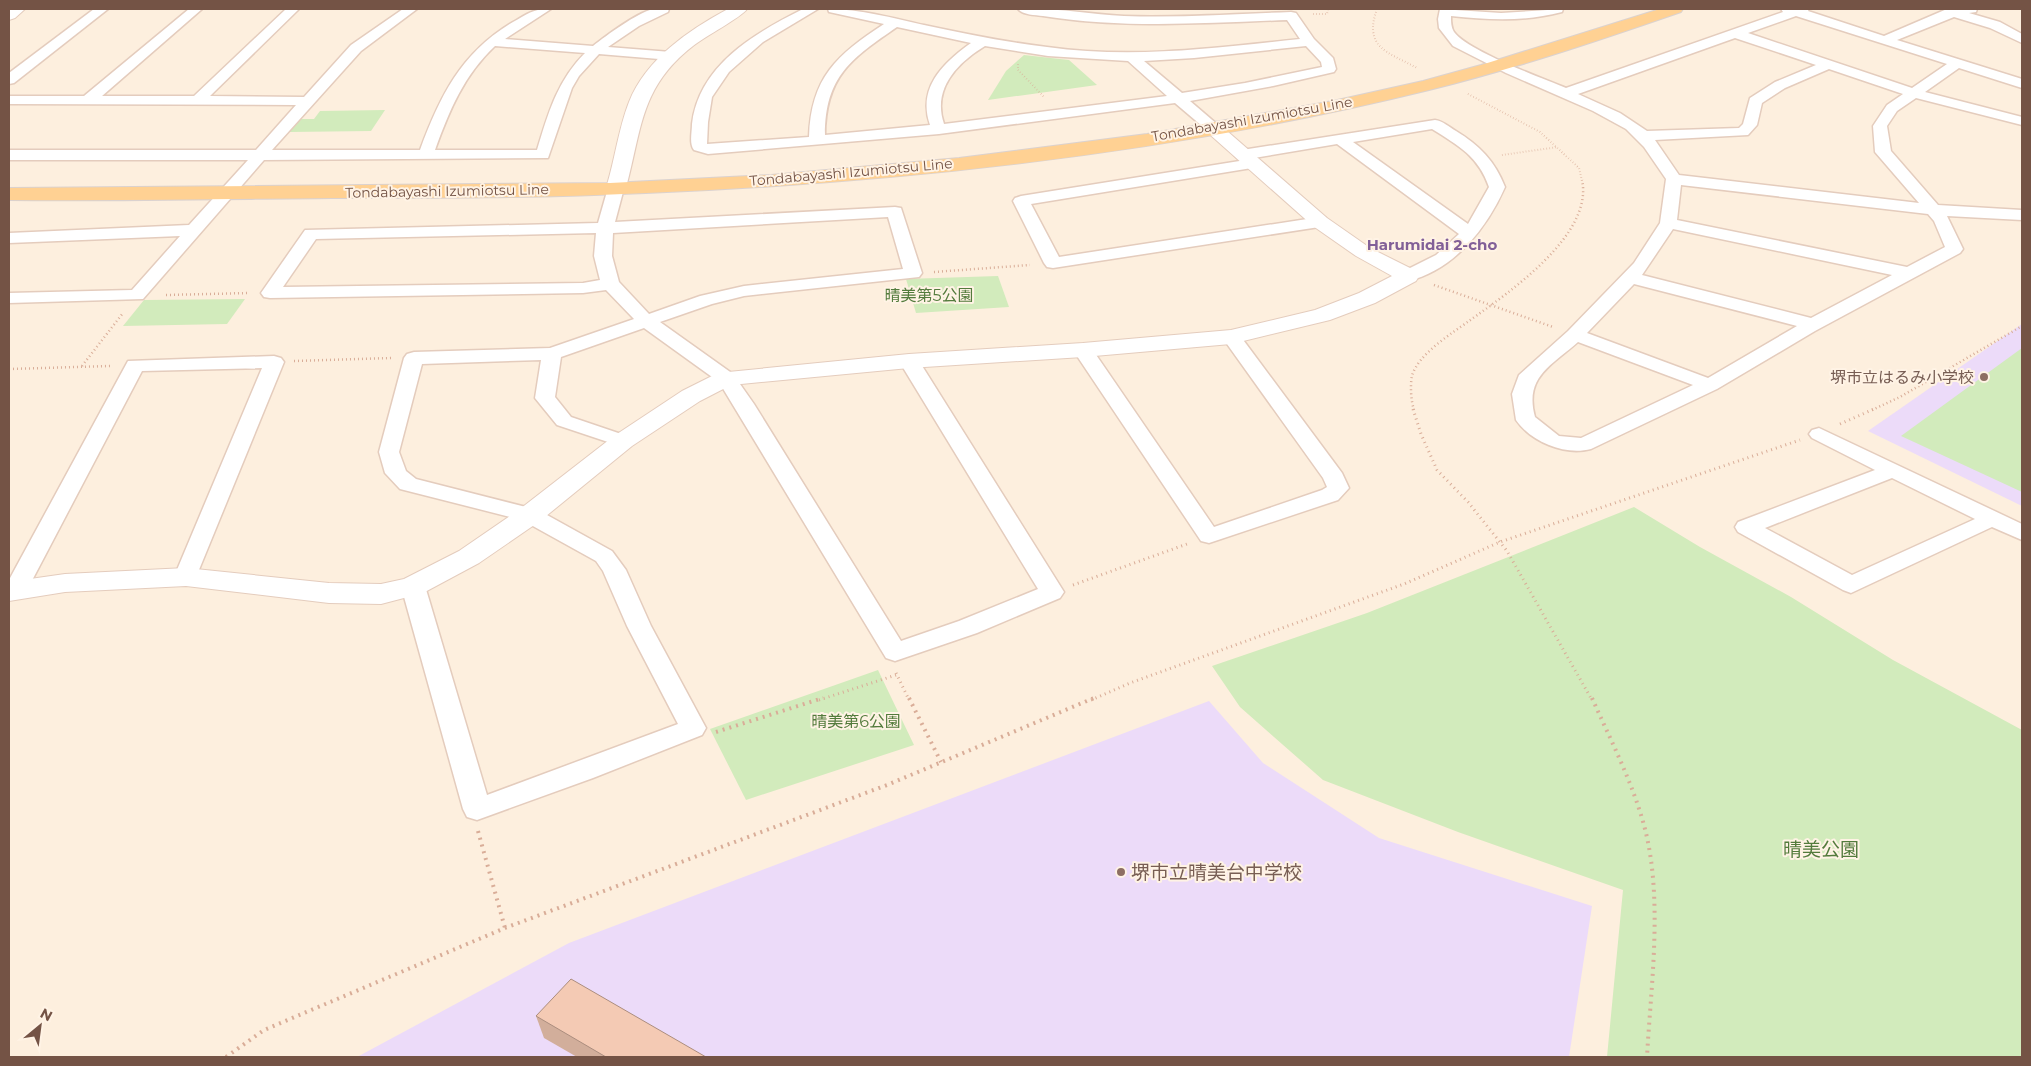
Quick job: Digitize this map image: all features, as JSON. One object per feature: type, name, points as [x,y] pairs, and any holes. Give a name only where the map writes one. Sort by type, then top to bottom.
[{"type":"main road","name":"Tondabayashi Izumiotsu Line","points":[[9,194],[227,194],[616,188],[766,180],[904,169],[1015,157],[1212,128],[1308,111],[1395,92],[1500,66],[1675,9]]},
{"type":"street","points":[[9,15],[17,9]]},
{"type":"street","points":[[9,80],[102,9]]},
{"type":"street","points":[[87,100],[196,9]]},
{"type":"street","points":[[197,101],[292,9]]},
{"type":"street","points":[[9,298],[138,295],[306,101],[356,48],[411,9]]},
{"type":"street","points":[[426,155],[443,108],[459,80],[493,42],[545,9]]},
{"type":"street","points":[[9,155],[543,155],[565,89],[596,49],[622,30],[663,9]]},
{"type":"street","points":[[739,9],[708,27],[671,56],[648,83],[639,100],[605,228],[603,256],[610,284],[647,322],[726,378],[744,404],[895,652],[968,627],[1052,592],[909,361]]},
{"type":"street","points":[[812,9],[749,45],[723,70],[705,95],[699,121],[700,146],[708,149],[939,130],[1177,99],[1291,79],[1329,70],[1328,61],[1310,42],[1291,16],[1136,20],[1061,16],[1024,9]]},
{"type":"street","points":[[834,9],[1035,50],[1080,56],[1131,57],[1208,53],[1310,42]]},
{"type":"street","points":[[1557,9],[1533,16],[1516,18],[1446,10],[1444,18],[1450,36],[1477,54],[1500,66],[1603,110],[1633,127],[1643,136],[1674,179],[1668,224],[1641,266],[1575,334],[1529,375],[1522,394],[1526,420],[1553,441],[1584,445],[1710,384],[1813,324],[1954,249],[1942,220],[1883,152],[1880,126],[1892,108],[1958,63]]},
{"type":"street","points":[[1885,40],[1948,10],[1971,9]]},
{"type":"street","points":[[1564,94],[1795,10],[2022,84]]},
{"type":"street","points":[[1948,10],[1995,25],[2022,39]]},
{"type":"street","points":[[817,141],[816,120],[821,95],[832,73],[858,48],[896,22]]},
{"type":"street","points":[[1734,33],[1914,92],[2022,121]]},
{"type":"street","points":[[939,130],[933,111],[935,90],[944,74],[971,49],[985,40]]},
{"type":"street","points":[[493,42],[671,56]]},
{"type":"street","points":[[1131,57],[1320,222],[1363,252],[1408,276]]},
{"type":"street","points":[[1643,136],[1743,132],[1750,125],[1755,101],[1780,85],[1828,65]]},
{"type":"street","points":[[9,100],[306,101]]},
{"type":"street","points":[[12,591],[65,583],[186,577],[329,593],[381,594],[413,586],[468,556],[530,515],[623,441],[691,396],[726,378],[909,361],[1083,350],[1232,336],[1322,315],[1367,298],[1446,256],[1469,233],[1487,209],[1497,187],[1492,170],[1482,157],[1435,124],[1021,201],[1052,263],[1320,222]]},
{"type":"street","points":[[1341,140],[1469,233]]},
{"type":"street","points":[[1674,179],[1934,210],[2022,215]]},
{"type":"street","points":[[270,293],[311,234],[605,228],[895,212],[913,273],[744,291],[706,300],[552,354],[414,358],[389,452],[396,473],[408,484],[530,515],[604,556],[614,570],[639,626],[693,728],[583,771],[477,809],[413,586]]},
{"type":"street","points":[[1668,224],[1909,273]]},
{"type":"street","points":[[9,238],[193,230]]},
{"type":"street","points":[[1631,278],[1813,324]]},
{"type":"street","points":[[270,293],[583,288],[610,284]]},
{"type":"street","points":[[1575,334],[1710,384]]},
{"type":"street","points":[[1083,350],[1209,536],[1330,495],[1338,488],[1334,478],[1232,336]]},
{"type":"street","points":[[552,354],[545,398],[559,416],[564,421],[623,441]]},
{"type":"street","points":[[12,591],[135,365],[274,362],[186,577]]},
{"type":"street","points":[[1819,434],[2022,533]]},
{"type":"street","points":[[1894,470],[1746,527],[1851,585],[1992,519]]},
{"type":"path","points":[[1377,9],[1371,29],[1374,41],[1382,48],[1420,70]]},
{"type":"path","points":[[1035,50],[1016,65],[1018,70],[1060,115]]},
{"type":"path","points":[[1463,91],[1540,132],[1579,168],[1584,191],[1576,219],[1551,255],[1490,306],[1441,341],[1422,359],[1412,376],[1412,404],[1421,434],[1437,470],[1468,502],[1508,551],[1588,688],[1630,784],[1645,830],[1654,891],[1653,959],[1647,1057]]},
{"type":"path","points":[[1482,157],[1558,147]]},
{"type":"path","points":[[913,273],[1052,263]]},
{"type":"path","points":[[1408,276],[1575,334]]},
{"type":"path","points":[[82,366],[138,295],[270,293]]},
{"type":"path","points":[[226,1057],[264,1030],[505,928],[887,785],[1130,683],[1404,584],[1500,542],[1819,434],[1900,397],[2022,326]]},
{"type":"path","points":[[274,362],[414,358]]},
{"type":"path","points":[[9,369],[135,365]]},
{"type":"path","points":[[1052,592],[1209,536]]},
{"type":"path","points":[[895,652],[891,663],[941,762]]},
{"type":"path","points":[[693,728],[712,733],[897,675]]},
{"type":"path","points":[[477,809],[476,822],[505,928]]},
{"type":"shaded area","name":"堺市立はるみ小学校","points":[[2022,324],[2022,506],[1868,431]]},
{"type":"shaded area","name":"堺市立晴美台中学校","points":[[1209,701],[1263,763],[1379,838],[1592,906],[1569,1057],[357,1057],[569,943]]},
{"type":"green space","points":[[1024,55],[1069,60],[1097,85],[988,100],[1006,71]]},
{"type":"green space","points":[[385,110],[371,131],[289,132],[299,119],[314,119],[320,111]]},
{"type":"green space","name":"晴美第5公園","points":[[998,276],[1009,307],[916,313],[906,279]]},
{"type":"green space","points":[[245,299],[227,324],[123,326],[144,300]]},
{"type":"green space","name":"堺市立はるみ小学校","points":[[2022,348],[2022,492],[1901,436]]},
{"type":"green space","name":"晴美公園","points":[[1634,507],[1700,547],[1791,597],[1893,660],[2022,730],[2022,1057],[1607,1057],[1623,890],[1458,832],[1323,780],[1240,707],[1212,666],[1367,613]]},
{"type":"green space","name":"晴美第6公園","points":[[878,670],[914,745],[746,800],[710,729]]},
{"type":"building","points":[[571,979],[706,1057],[606,1057],[536,1016]]},
{"type":"place","name":"堺市立はるみ小学校","points":[[1984,377]]},
{"type":"place","name":"堺市立晴美台中学校","points":[[1121,872]]},
{"type":"district","name":"Harumidai 2-cho","points":[[1432,244]]}]
